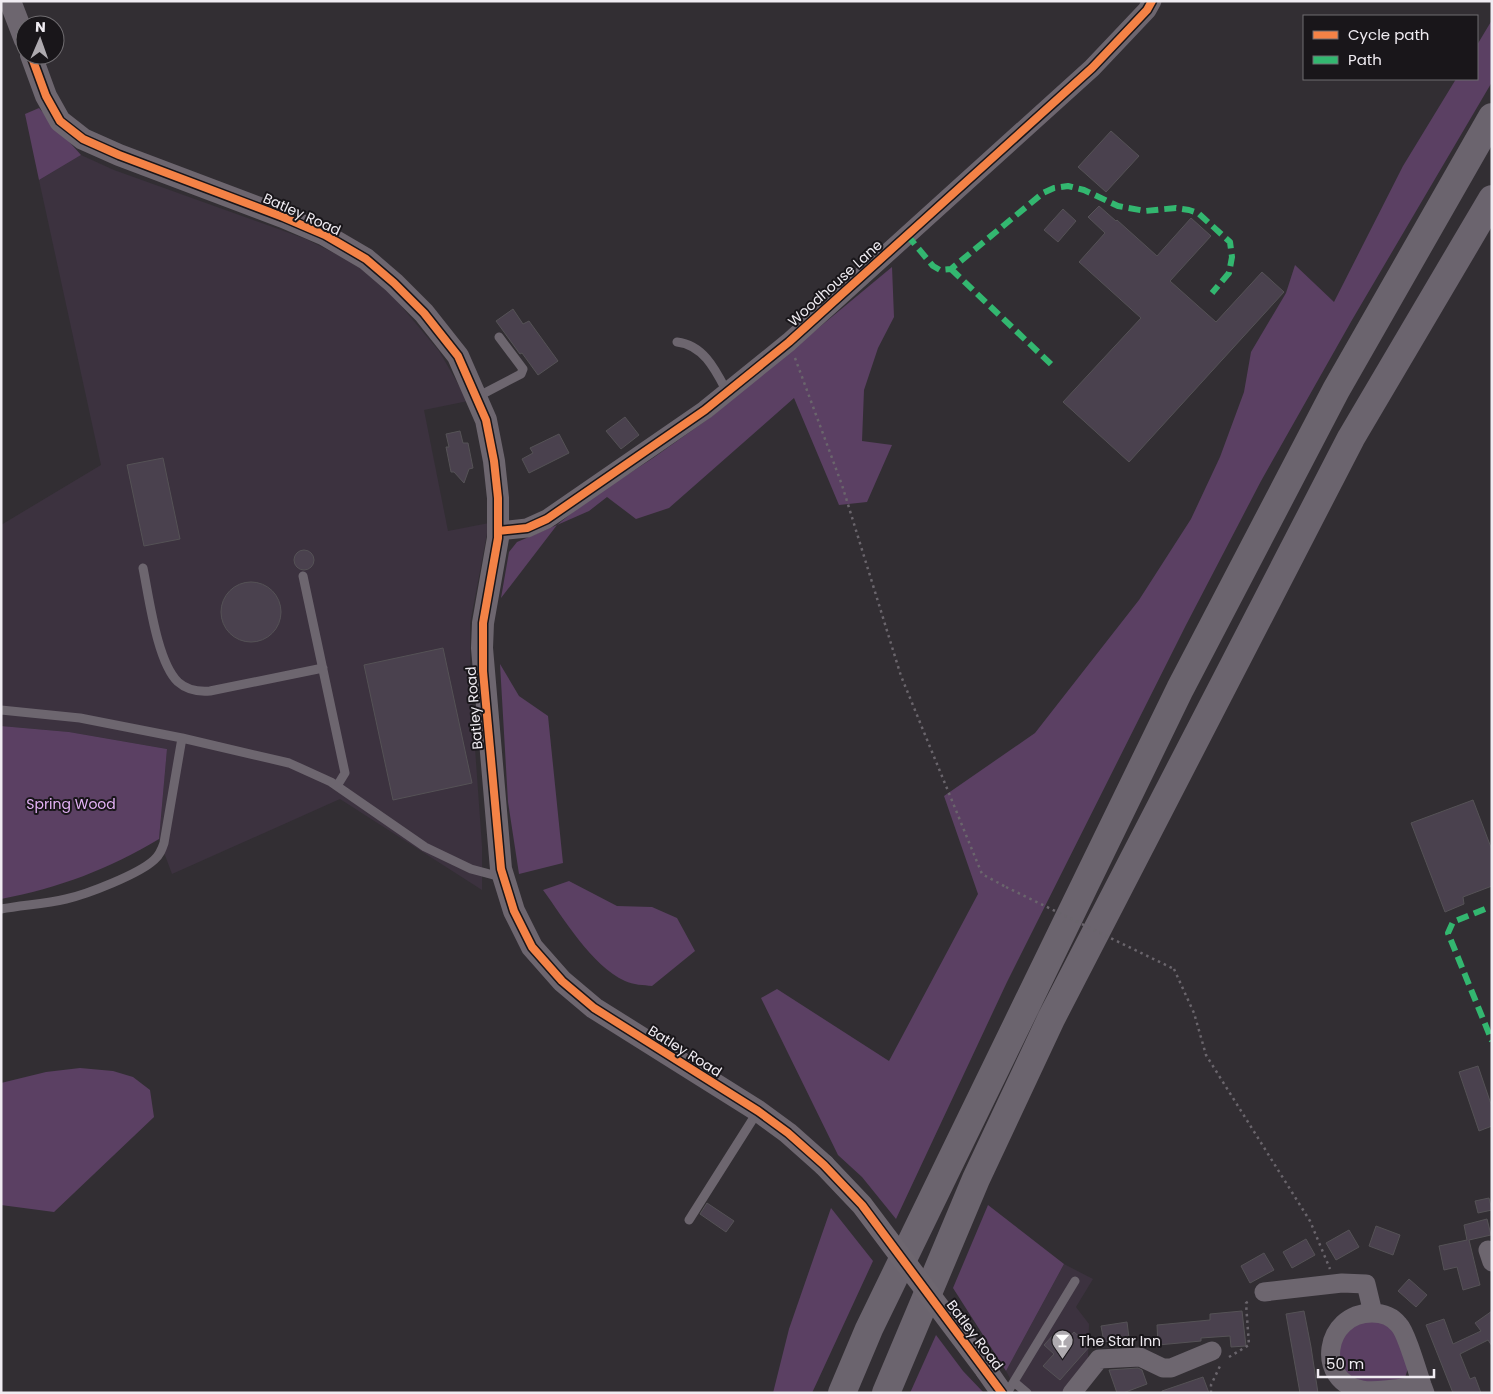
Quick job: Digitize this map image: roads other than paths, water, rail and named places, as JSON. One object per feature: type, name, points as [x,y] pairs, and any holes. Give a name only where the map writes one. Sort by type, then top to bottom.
[{"type":"highway","points":[[842,1393],[869,1328],[1180,689],[1336,390],[1492,117]]},
{"type":"highway","points":[[886,1393],[976,1179],[1051,1019],[1351,438],[1492,199]]},
{"type":"street","points":[[10,1],[15,15]]},
{"type":"street","name":"Woodhouse Lane","points":[[498,532],[527,528],[547,519],[705,410],[789,342],[1092,68],[1148,10],[1152,1]]},
{"type":"street","name":"Batley Road","points":[[35,65],[46,96],[60,121],[83,140],[325,235],[366,259],[394,283],[430,320],[458,356],[486,420],[494,461],[498,498],[498,532],[483,623],[482,648],[500,859],[514,911],[532,946],[562,981],[594,1008],[758,1111],[788,1133],[824,1165],[862,1205],[986,1370],[1008,1387]]},
{"type":"street","points":[[1264,1292],[1342,1284],[1366,1284],[1373,1313]]},
{"type":"street","points":[[1363,1313],[1388,1316],[1400,1325],[1424,1389],[1362,1390],[1348,1385],[1336,1374],[1331,1362],[1330,1348],[1336,1332],[1346,1320],[1363,1313]]},
{"type":"street","points":[[1072,1393],[1099,1359],[1140,1358],[1163,1368],[1171,1368],[1212,1351]]},
{"type":"lane","points":[[476,397],[521,374],[523,369],[499,337]]},
{"type":"lane","points":[[677,342],[692,346],[706,358],[716,370],[727,392]]},
{"type":"lane","points":[[143,568],[159,645],[170,671],[177,681],[186,688],[198,692],[210,691],[323,668]]},
{"type":"lane","points":[[303,576],[345,773],[337,786]]},
{"type":"lane","points":[[1,710],[80,718],[182,738],[289,764],[331,782],[424,847],[471,869],[504,877]]},
{"type":"lane","points":[[1,909],[52,902],[90,892],[155,860],[161,852],[164,843],[182,738]]},
{"type":"lane","points":[[689,1220],[758,1111]]},
{"type":"lane","points":[[1007,1393],[1008,1387],[1074,1281]]},
{"type":"lane","points":[[1008,1387],[1027,1393]]},
{"type":"place","name":"The Star Inn","points":[[1063,1360]]},
{"type":"park label","name":"Spring Wood","points":[[71,804]]}]
